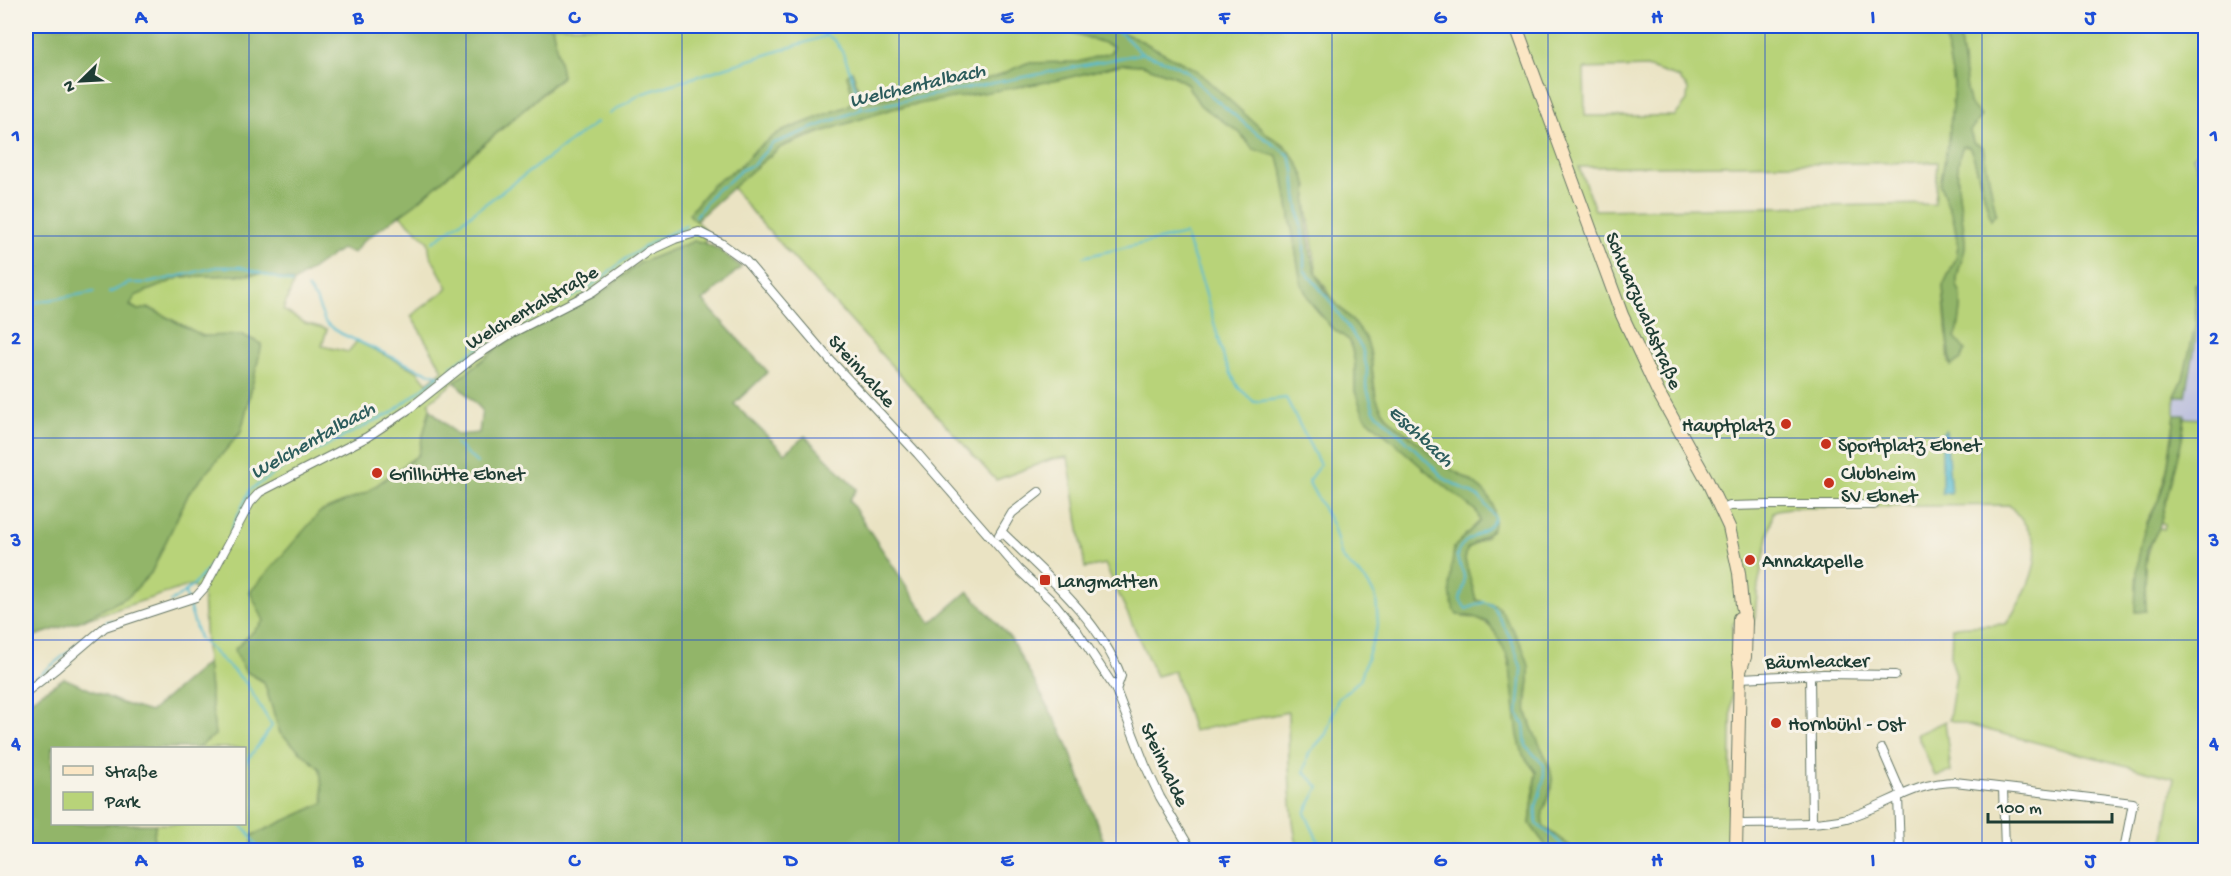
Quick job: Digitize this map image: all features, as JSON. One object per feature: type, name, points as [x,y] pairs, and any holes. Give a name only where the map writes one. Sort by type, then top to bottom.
[{"type":"main road","name":"Schwarzwaldstraße","points":[[1516,26],[1622,315],[1660,397],[1722,509],[1734,549],[1746,621],[1747,641],[1740,675],[1736,850]]},
{"type":"street","name":"Steinhalde","points":[[699,232],[721,243],[746,261],[830,360],[918,454],[994,543],[1055,604],[1090,649],[1116,690],[1144,765],[1191,850]]},
{"type":"street","name":"Welchentalstraße","points":[[26,692],[105,627],[193,598],[205,587],[250,503],[260,492],[367,437],[409,409],[473,358],[512,333],[592,292],[649,251],[675,239],[699,232]]},
{"type":"street","points":[[994,543],[1012,513],[1038,492]]},
{"type":"street","points":[[1722,509],[1730,506],[1874,505]]},
{"type":"street","name":"Steinhalde","points":[[1002,532],[1080,611],[1114,657],[1121,676],[1116,690]]},
{"type":"street","name":"Bäumleacker","points":[[1740,675],[1895,675]]},
{"type":"street","points":[[1810,676],[1812,822]]},
{"type":"street","points":[[1882,749],[1900,796],[1900,850]]},
{"type":"street","points":[[1736,824],[1812,822],[1846,818],[1939,782],[1955,782],[2133,803],[2124,850]]},
{"type":"street","points":[[2003,788],[2004,850]]},
{"type":"shaded area","points":[[2205,146],[2205,189],[2193,155]]},
{"type":"shaded area","points":[[2199,322],[2205,323],[2205,419],[2175,415],[2175,396],[2186,396]]},
{"type":"green space","points":[[26,26],[552,26],[562,76],[415,204],[363,241],[354,253],[341,249],[294,282],[263,274],[181,277],[135,296],[130,306],[138,310],[149,308],[203,336],[242,335],[262,344],[241,432],[189,493],[151,573],[129,596],[80,621],[26,639]]},
{"type":"green space","points":[[552,26],[1053,26],[1114,46],[1110,53],[1079,62],[1027,63],[995,77],[864,102],[852,71],[847,75],[854,99],[848,106],[778,133],[756,149],[740,166],[712,185],[689,214],[704,229],[705,242],[694,241],[640,263],[597,296],[503,344],[429,402],[430,409],[418,455],[367,492],[320,512],[264,621],[245,671],[264,682],[280,733],[320,769],[324,803],[253,835],[251,850],[153,850],[155,825],[246,825],[246,747],[198,747],[215,735],[207,663],[203,595],[191,585],[80,621],[129,596],[151,573],[189,493],[241,432],[262,344],[242,335],[203,336],[150,308],[138,310],[130,305],[135,296],[181,277],[263,274],[294,282],[283,310],[305,323],[327,329],[322,346],[348,352],[357,341],[417,371],[427,383],[443,370],[411,316],[448,288],[430,255],[428,241],[400,215],[562,77]]},
{"type":"green space","points":[[1053,26],[1100,26],[1134,37],[1196,70],[1269,136],[1288,150],[1297,163],[1307,185],[1308,229],[1317,275],[1326,292],[1352,321],[1368,344],[1375,394],[1381,408],[1396,425],[1443,464],[1473,482],[1488,496],[1493,505],[1495,516],[1493,529],[1467,549],[1465,560],[1476,600],[1497,606],[1525,653],[1529,667],[1527,713],[1548,761],[1552,778],[1542,821],[1544,827],[1570,846],[1571,850],[1549,850],[1530,824],[1536,772],[1523,755],[1518,736],[1509,660],[1487,622],[1474,617],[1457,615],[1453,608],[1450,582],[1454,547],[1480,521],[1477,512],[1364,416],[1355,391],[1355,363],[1350,341],[1331,327],[1311,303],[1301,283],[1282,168],[1276,156],[1253,149],[1240,133],[1200,105],[1186,83],[1174,76],[1142,65],[1123,64],[1058,80],[895,108],[781,147],[695,221],[689,214],[712,185],[740,166],[756,149],[778,133],[848,106],[854,98],[847,75],[852,71],[864,102],[995,77],[1027,63],[1078,62],[1112,52],[1113,46]]},
{"type":"green space","points":[[1100,26],[1943,26],[1954,84],[1949,138],[1940,185],[1954,221],[1958,246],[1956,258],[1943,286],[1951,366],[1957,343],[1955,338],[1961,309],[1957,279],[1965,248],[1958,181],[1959,157],[1963,146],[1969,147],[1973,155],[1991,219],[1996,213],[1970,131],[1969,104],[1958,26],[2205,26],[2205,146],[2193,156],[2205,189],[2205,309],[2202,302],[2202,290],[2196,284],[2196,323],[2183,379],[2175,396],[2175,415],[2167,469],[2158,501],[2147,522],[2135,612],[2146,611],[2147,558],[2159,528],[2164,529],[2165,524],[2160,522],[2182,439],[2185,418],[2205,419],[2205,850],[2162,850],[2174,778],[1949,720],[1956,675],[1951,659],[1952,627],[2006,624],[2024,594],[2033,570],[2035,546],[2032,536],[2009,505],[1789,508],[1773,512],[1758,586],[1754,624],[1733,623],[1729,850],[1571,850],[1544,827],[1542,817],[1544,807],[1552,788],[1526,710],[1529,680],[1503,613],[1497,606],[1476,600],[1465,560],[1467,549],[1487,536],[1472,481],[1442,464],[1391,421],[1381,408],[1376,398],[1370,351],[1364,336],[1334,301],[1317,274],[1306,202],[1308,186],[1284,144],[1269,136],[1196,70],[1134,37]],"holes":[[[1647,67],[1679,78],[1688,88],[1687,101],[1675,116],[1585,116],[1584,69]],[[1938,162],[1935,204],[1595,210],[1579,167]]]},
{"type":"green space","points":[[1943,26],[1958,26],[1969,103],[1981,116],[1970,131],[1973,142],[1983,147],[1996,213],[1991,220],[1973,155],[1969,147],[1963,146],[1959,156],[1958,180],[1965,248],[1957,279],[1961,303],[1955,338],[1965,350],[1961,359],[1951,366],[1943,286],[1956,258],[1958,246],[1954,221],[1940,185],[1949,138],[1954,84]]},
{"type":"green space","points":[[1123,64],[1142,65],[1174,76],[1186,83],[1200,105],[1240,133],[1253,149],[1276,156],[1282,168],[1301,283],[1311,303],[1331,327],[1350,341],[1355,363],[1355,391],[1364,415],[1424,469],[1477,512],[1480,521],[1465,535],[1463,617],[1482,621],[1496,633],[1505,650],[1511,670],[1523,753],[1536,772],[1530,824],[1549,850],[1323,850],[1321,844],[1298,850],[1291,799],[1288,712],[1193,731],[1174,671],[1156,676],[1105,564],[1085,568],[1068,457],[1052,459],[996,480],[755,216],[732,187],[781,147],[875,113],[923,102],[1058,80]]},
{"type":"green space","points":[[694,241],[714,247],[741,267],[703,301],[768,372],[734,404],[785,453],[805,436],[857,489],[849,500],[931,623],[968,591],[1011,639],[1065,738],[1107,850],[251,850],[253,835],[324,803],[320,769],[280,733],[264,682],[245,671],[234,650],[264,621],[250,592],[320,512],[367,492],[418,455],[430,409],[457,435],[479,433],[482,410],[455,382],[503,344],[597,296],[640,263]]},
{"type":"green space","points":[[2200,283],[2205,323],[2199,323],[2186,396],[2175,396],[2183,379],[2196,323],[2195,284]]},
{"type":"green space","points":[[2175,415],[2185,415],[2182,439],[2159,528],[2147,550],[2146,611],[2135,612],[2140,548],[2145,529],[2165,480]]},
{"type":"green space","points":[[207,663],[215,735],[198,747],[51,747],[51,825],[155,825],[153,850],[26,850],[26,703],[64,678],[121,703],[150,712]]},
{"type":"green space","points":[[1945,721],[1951,772],[1935,776],[1917,734]]},
{"type":"water","points":[[1946,430],[1951,494],[1942,493],[1942,433]]},
{"type":"waterway","points":[[813,26],[834,40],[840,48],[862,109]]},
{"type":"waterway","name":"Eschbach","points":[[1098,26],[1121,33],[1141,53],[1185,70],[1209,94],[1251,129],[1289,155],[1294,169],[1304,243],[1304,270],[1327,297],[1362,348],[1367,369],[1366,385],[1374,411],[1445,479],[1480,498],[1495,517],[1487,528],[1465,542],[1458,551],[1457,558],[1464,574],[1460,600],[1466,609],[1484,602],[1493,606],[1512,641],[1522,670],[1518,714],[1524,725],[1526,746],[1544,765],[1544,779],[1536,807],[1536,824],[1567,850]]},
{"type":"waterway","points":[[609,114],[641,94],[826,36]]},
{"type":"waterway","name":"Welchentalbach","points":[[696,216],[715,190],[725,185],[741,170],[753,165],[772,144],[862,109],[1140,54]]},
{"type":"waterway","points":[[433,242],[597,122]]},
{"type":"waterway","name":"Welchentalbach","points":[[562,303],[590,287],[652,242],[686,226]]},
{"type":"waterway","points":[[1083,257],[1185,234],[1203,284],[1225,362],[1238,387],[1254,402],[1286,398],[1320,465],[1308,481],[1333,526],[1342,558],[1366,581],[1376,597],[1378,625],[1360,680],[1338,699],[1326,734],[1309,753],[1304,772],[1319,787],[1305,813],[1318,841]]},
{"type":"waterway","points":[[109,293],[129,283],[149,283],[217,267],[241,267],[292,283]]},
{"type":"waterway","points":[[307,288],[316,299],[325,322],[340,333],[418,369],[439,376]]},
{"type":"waterway","points":[[26,304],[94,292]]},
{"type":"waterway","name":"Welchentalbach","points":[[450,367],[504,331],[533,318]]},
{"type":"waterway","name":"Welchentalbach","points":[[231,530],[250,490],[287,465],[391,413],[440,375]]},
{"type":"waterway","points":[[455,443],[477,463]]},
{"type":"waterway","name":"Welchentalbach","points":[[170,602],[195,583],[215,559]]},
{"type":"waterway","points":[[185,593],[199,638],[246,683],[272,726],[246,762]]},
{"type":"waterway","name":"Welchentalbach","points":[[106,622],[113,620]]},
{"type":"waterway","name":"Welchentalbach","points":[[26,686],[82,641]]},
{"type":"waterway","points":[[241,825],[259,850]]},
{"type":"place","name":"Hauptplatz","points":[[1786,424]]},
{"type":"place","name":"Sportplatz Ebnet","points":[[1826,444]]},
{"type":"place","name":"Grillhütte Ebnet","points":[[377,473]]},
{"type":"place","name":"Clubheim SV Ebnet","points":[[1829,483]]},
{"type":"place","name":"Annakapelle","points":[[1750,560]]},
{"type":"place","name":"Langmatten","points":[[1045,580]]},
{"type":"place","name":"Hornbühl - Ost","points":[[1776,723]]}]
